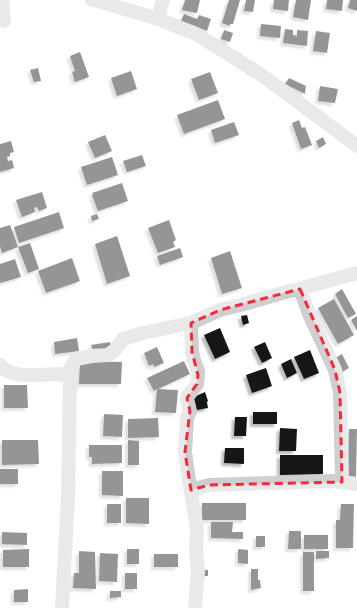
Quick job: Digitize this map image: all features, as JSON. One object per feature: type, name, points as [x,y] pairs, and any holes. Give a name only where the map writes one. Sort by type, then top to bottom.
[{"type":"street","points":[[2,0],[4,21]]},
{"type":"street","points":[[92,0],[158,19],[196,34],[263,76],[357,146]]},
{"type":"street","points":[[158,19],[163,0]]},
{"type":"street","points":[[62,608],[68,497],[67,376],[76,359],[108,355],[115,350],[123,339],[143,333],[191,323],[220,310],[357,272]]},
{"type":"street","points":[[300,289],[310,316],[335,370],[340,393],[342,482]]},
{"type":"street","points":[[191,323],[192,352],[198,371],[198,384],[188,396],[190,411],[187,419],[185,452],[197,529],[196,551],[198,571],[195,608]]},
{"type":"street","points":[[0,365],[9,372],[19,375],[59,374],[67,376]]},
{"type":"street","points":[[191,490],[209,485],[324,481],[357,484]]},
{"type":"highlighted area","points":[[300,289],[335,370],[340,393],[342,482],[209,485],[191,490],[185,452],[190,411],[187,398],[197,384],[198,375],[192,352],[191,323],[220,310]]},
{"type":"building","points":[[185,0],[200,0],[197,13],[182,10]]},
{"type":"building","points":[[229,0],[240,0],[233,24],[230,24],[230,26],[222,23]]},
{"type":"building","points":[[246,0],[255,0],[253,12],[244,11]]},
{"type":"building","points":[[274,0],[289,0],[288,11],[273,9]]},
{"type":"building","points":[[296,0],[311,0],[308,20],[293,17]]},
{"type":"building","points":[[327,0],[343,0],[342,11],[326,9]]},
{"type":"building","points":[[350,0],[357,0],[357,11],[348,8]]},
{"type":"building","points":[[184,14],[197,19],[199,15],[211,19],[207,31],[181,21]]},
{"type":"building","points":[[261,24],[281,26],[280,38],[260,36]]},
{"type":"building","points":[[285,29],[293,30],[293,35],[297,36],[297,30],[308,31],[307,46],[283,43]]},
{"type":"building","points":[[224,30],[233,33],[230,42],[221,39]]},
{"type":"building","points":[[316,31],[330,33],[327,53],[313,51]]},
{"type":"building","points":[[80,52],[89,77],[75,82],[72,72],[75,71],[70,56]]},
{"type":"building","points":[[38,68],[41,81],[34,82],[30,70]]},
{"type":"building","points":[[131,71],[137,89],[117,96],[111,78]]},
{"type":"building","points":[[210,72],[218,93],[199,100],[191,79]]},
{"type":"building","points":[[289,78],[306,86],[305,94],[285,84]]},
{"type":"building","points":[[320,86],[338,89],[335,103],[318,101]]},
{"type":"building","points":[[218,100],[225,119],[184,134],[177,115]]},
{"type":"building","points":[[299,120],[302,128],[305,127],[312,145],[301,149],[292,123]]},
{"type":"building","points":[[234,122],[239,135],[215,143],[211,130]]},
{"type":"building","points":[[105,135],[112,151],[95,158],[88,142]]},
{"type":"building","points":[[323,137],[326,144],[319,148],[316,141]]},
{"type":"building","points":[[11,141],[14,152],[10,153],[10,156],[7,157],[8,161],[12,160],[14,168],[0,172],[0,144]]},
{"type":"building","points":[[142,155],[146,166],[127,172],[123,161]]},
{"type":"building","points":[[112,157],[118,175],[87,185],[81,167]]},
{"type":"building","points":[[122,183],[128,201],[98,211],[92,193]]},
{"type":"building","points":[[42,192],[47,208],[39,211],[37,207],[34,208],[35,212],[22,217],[16,200]]},
{"type":"building","points":[[59,212],[64,228],[19,243],[14,227]]},
{"type":"building","points":[[97,214],[99,219],[92,221],[91,216]]},
{"type":"building","points":[[169,220],[176,240],[173,242],[175,247],[158,253],[148,228]]},
{"type":"building","points":[[10,225],[18,247],[2,253],[0,246],[0,228]]},
{"type":"building","points":[[117,236],[130,276],[107,284],[95,244]]},
{"type":"building","points":[[30,243],[39,269],[28,273],[18,247]]},
{"type":"building","points":[[180,248],[183,257],[160,265],[157,256]]},
{"type":"building","points":[[230,251],[242,288],[222,294],[211,258]]},
{"type":"building","points":[[72,258],[80,281],[46,293],[38,271]]},
{"type":"building","points":[[15,259],[21,277],[0,283],[0,264]]},
{"type":"building","points":[[342,289],[356,314],[348,318],[335,294]]},
{"type":"building","points":[[334,299],[354,335],[338,344],[318,308]]},
{"type":"building","points":[[247,315],[249,323],[243,325],[241,316]]},
{"type":"building","points":[[357,316],[357,331],[351,320]]},
{"type":"building","points":[[220,328],[230,352],[215,359],[204,335]]},
{"type":"building","points":[[77,338],[79,351],[55,354],[54,342]]},
{"type":"building","points":[[110,342],[112,349],[93,351],[91,345]]},
{"type":"building","points":[[265,342],[272,358],[262,363],[254,347]]},
{"type":"building","points":[[157,347],[164,363],[154,367],[153,364],[149,366],[144,353]]},
{"type":"building","points":[[310,350],[319,373],[304,379],[294,357]]},
{"type":"building","points":[[342,354],[349,368],[342,372],[335,358]]},
{"type":"building","points":[[291,359],[297,373],[287,378],[281,364]]},
{"type":"building","points":[[80,361],[122,362],[121,384],[79,384]]},
{"type":"building","points":[[184,361],[190,374],[158,389],[178,390],[176,413],[155,412],[157,389],[154,391],[147,378]]},
{"type":"building","points":[[266,368],[272,386],[252,393],[246,375]]},
{"type":"building","points":[[4,385],[27,385],[28,408],[4,408]]},
{"type":"building","points":[[205,392],[208,401],[208,408],[192,411],[189,399]]},
{"type":"building","points":[[253,412],[277,412],[277,424],[253,424]]},
{"type":"building","points":[[104,414],[123,415],[122,437],[103,436]]},
{"type":"building","points":[[235,417],[247,417],[246,436],[234,436]]},
{"type":"building","points":[[158,418],[159,437],[128,438],[128,419]]},
{"type":"building","points":[[280,428],[297,429],[296,451],[279,451]]},
{"type":"building","points":[[349,429],[357,429],[356,477],[348,476]]},
{"type":"building","points":[[2,440],[38,440],[39,464],[2,465]]},
{"type":"building","points":[[128,440],[139,441],[139,465],[128,465]]},
{"type":"building","points":[[89,445],[122,445],[122,463],[92,464],[92,457],[89,457]]},
{"type":"building","points":[[225,448],[244,448],[244,464],[224,463]]},
{"type":"building","points":[[280,455],[323,455],[323,474],[280,475]]},
{"type":"building","points":[[0,469],[18,469],[18,484],[0,484]]},
{"type":"building","points":[[102,471],[123,471],[123,496],[102,495]]},
{"type":"building","points":[[126,498],[149,498],[149,524],[126,523]]},
{"type":"building","points":[[202,503],[246,503],[246,520],[202,520]]},
{"type":"building","points":[[107,504],[121,504],[121,523],[107,523]]},
{"type":"building","points":[[341,504],[354,504],[353,548],[336,548],[336,520],[340,520]]},
{"type":"building","points":[[211,522],[233,522],[232,532],[243,532],[243,539],[211,538]]},
{"type":"building","points":[[289,531],[301,531],[301,549],[288,549]]},
{"type":"building","points":[[2,532],[27,533],[27,545],[2,544]]},
{"type":"building","points":[[304,535],[328,535],[328,549],[304,549]]},
{"type":"building","points":[[256,536],[265,536],[265,547],[256,547]]},
{"type":"building","points":[[29,549],[29,567],[3,567],[3,550]]},
{"type":"building","points":[[127,549],[139,549],[139,564],[127,564]]},
{"type":"building","points":[[238,549],[248,550],[248,564],[238,563]]},
{"type":"building","points":[[79,551],[95,552],[96,589],[73,588],[74,573],[79,573]]},
{"type":"building","points":[[316,551],[329,551],[329,558],[316,559]]},
{"type":"building","points":[[303,552],[314,552],[314,591],[303,591]]},
{"type":"building","points":[[100,553],[118,554],[117,582],[99,581]]},
{"type":"building","points":[[154,554],[178,554],[178,567],[154,567]]},
{"type":"building","points":[[251,569],[258,569],[258,580],[260,580],[261,588],[251,590]]},
{"type":"building","points":[[200,570],[208,570],[208,576],[200,576]]},
{"type":"building","points":[[125,573],[137,573],[137,589],[125,589]]},
{"type":"building","points":[[28,589],[28,602],[14,602],[14,590]]},
{"type":"building","points":[[110,591],[121,591],[121,597],[110,598]]}]
